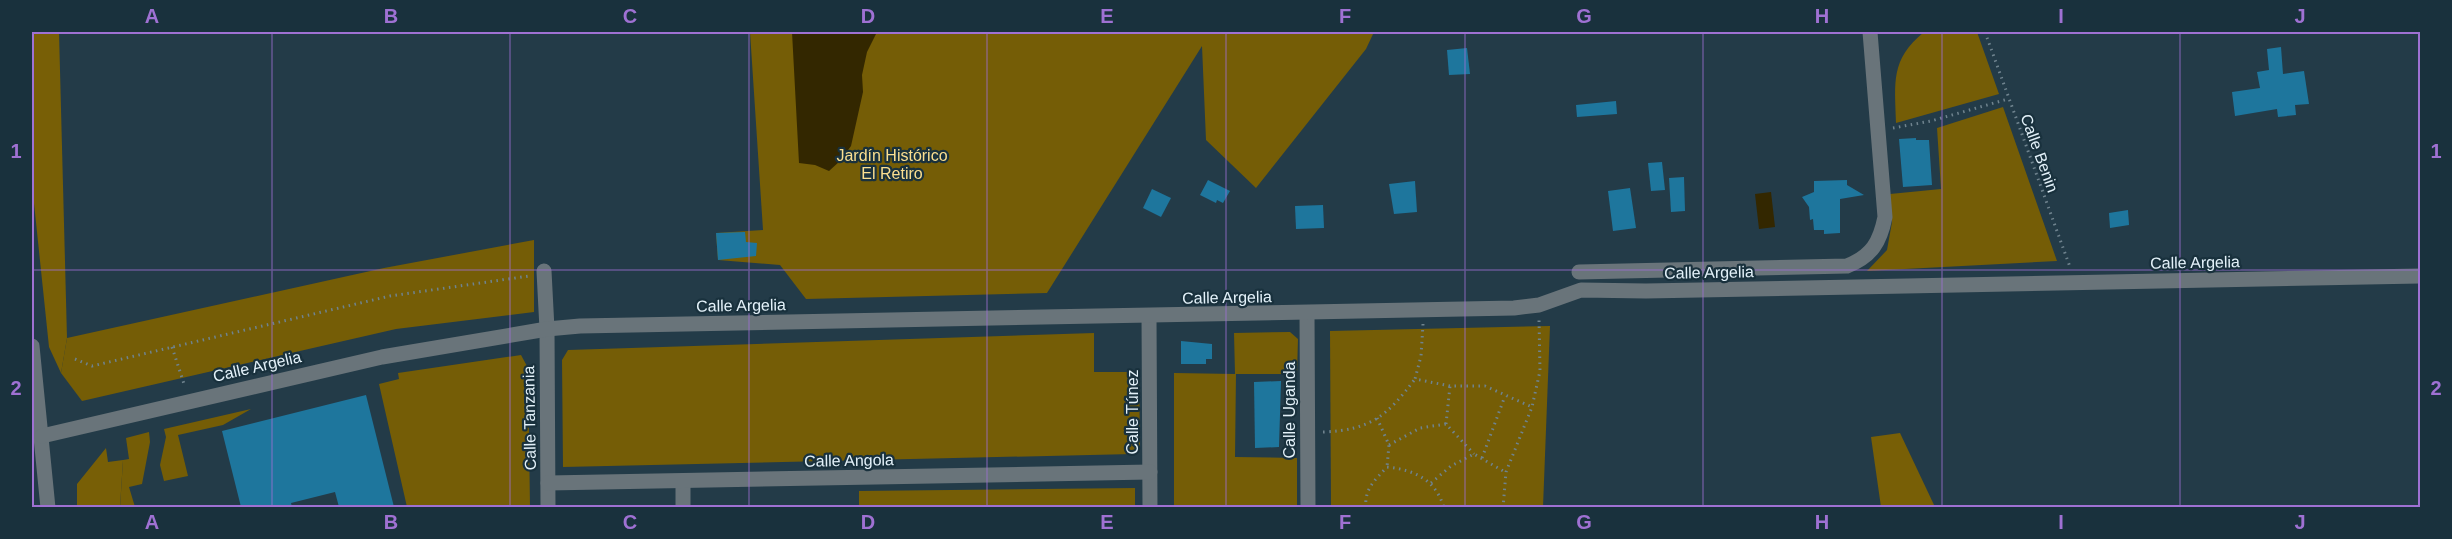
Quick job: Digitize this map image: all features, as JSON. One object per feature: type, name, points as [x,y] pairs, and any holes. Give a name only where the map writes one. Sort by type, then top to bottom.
[{"type":"street","points":[[1579,272],[1847,266],[1863,260],[1881,238],[1885,217],[1870,32]]},
{"type":"street","name":"Calle Tanzania","points":[[544,271],[547,329],[548,507]]},
{"type":"street","name":"Calle Argelia","points":[[42,436],[188,400],[382,357],[547,329],[592,326],[1514,308],[1539,305],[1581,290],[1646,291],[2421,276]]},
{"type":"street","name":"Calle Uganda","points":[[1307,313],[1308,507]]},
{"type":"street","name":"Calle Túnez","points":[[1149,316],[1150,507]]},
{"type":"street","points":[[32,346],[48,507]]},
{"type":"street","name":"Calle Angola","points":[[548,483],[1150,472]]},
{"type":"street","points":[[683,481],[683,507]]},
{"type":"path","name":"Calle Benin","points":[[1985,32],[2075,282]]},
{"type":"path","points":[[1893,128],[1931,121],[2008,99]]},
{"type":"path","points":[[75,359],[92,366],[390,296],[534,275],[544,271]]},
{"type":"path","points":[[1503,507],[1506,472],[1532,407],[1540,371],[1539,305]]},
{"type":"path","points":[[1307,432],[1345,431],[1362,427],[1398,401],[1415,379],[1423,338],[1423,310]]},
{"type":"path","points":[[172,347],[188,400]]},
{"type":"path","points":[[1415,379],[1450,386],[1485,386],[1532,407]]},
{"type":"path","points":[[1450,386],[1446,424],[1474,454],[1506,472]]},
{"type":"path","points":[[1482,458],[1505,396]]},
{"type":"path","points":[[1366,507],[1366,493],[1369,487],[1387,467],[1389,445],[1377,418]]},
{"type":"path","points":[[1389,445],[1420,428],[1446,424]]},
{"type":"path","points":[[1431,483],[1451,466],[1474,454]]},
{"type":"path","points":[[1387,467],[1408,471],[1431,483],[1439,492],[1444,507]]},
{"type":"green space","name":"Jardín Histórico El Retiro","points":[[750,32],[1374,32],[1366,49],[1256,188],[1206,140],[1202,46],[1047,293],[806,299],[780,265],[718,260],[716,233],[763,230]]},
{"type":"green space","points":[[1924,32],[1977,32],[1999,94],[1896,123],[1895,84],[1900,62],[1913,42]]},
{"type":"green space","points":[[2003,107],[2057,261],[1867,271],[1887,250],[1892,222],[1890,194],[1941,189],[1937,128]]},
{"type":"green space","points":[[534,240],[534,312],[396,329],[82,401],[61,373],[67,338],[384,268]]},
{"type":"green space","points":[[1550,326],[1543,507],[1331,507],[1330,331]]},
{"type":"green space","points":[[1290,332],[1298,339],[1297,374],[1236,374],[1235,457],[1297,458],[1297,507],[1174,507],[1174,373],[1235,374],[1234,333]]},
{"type":"green space","points":[[1094,333],[1094,372],[1139,372],[1140,447],[1133,454],[563,467],[562,360],[568,350]]},
{"type":"green space","points":[[521,355],[528,368],[530,507],[407,507],[379,384],[399,379],[398,373]]},
{"type":"green space","points":[[251,409],[223,425],[178,435],[188,476],[164,481],[160,465],[166,437],[164,429]]},
{"type":"green space","points":[[149,432],[150,442],[142,484],[129,487],[135,507],[120,508],[123,460],[129,459],[126,438]]},
{"type":"green space","points":[[1135,488],[1135,507],[859,507],[859,491]]},
{"type":"shaded area","points":[[32,32],[59,32],[67,338],[61,373],[49,347],[32,184]]},
{"type":"shaded area","points":[[792,32],[877,32],[867,52],[862,75],[863,92],[851,146],[829,171],[815,165],[799,163]]},
{"type":"shaded area","points":[[1771,192],[1775,227],[1759,229],[1755,194]]},
{"type":"shaded area","points":[[1900,433],[1935,507],[1881,507],[1871,437]]},
{"type":"shaded area","points":[[106,448],[108,462],[123,460],[120,507],[77,507],[77,484]]},
{"type":"building","points":[[2281,47],[2283,74],[2304,71],[2309,104],[2295,105],[2296,115],[2278,117],[2277,109],[2235,116],[2232,92],[2260,88],[2257,72],[2269,70],[2267,49]]},
{"type":"building","points":[[1467,48],[1470,74],[1449,75],[1447,50]]},
{"type":"building","points":[[1616,101],[1617,114],[1577,117],[1576,105]]},
{"type":"building","points":[[1916,138],[1916,140],[1929,140],[1932,185],[1903,187],[1899,139]]},
{"type":"building","points":[[1662,162],[1665,190],[1651,191],[1648,163]]},
{"type":"building","points":[[1684,177],[1685,211],[1671,212],[1669,178]]},
{"type":"building","points":[[1208,180],[1230,191],[1223,203],[1217,200],[1216,203],[1200,195]]},
{"type":"building","points":[[1847,180],[1847,185],[1864,195],[1840,199],[1840,233],[1824,234],[1824,230],[1814,230],[1809,207],[1802,197],[1814,192],[1814,181]]},
{"type":"building","points":[[1415,181],[1417,212],[1394,214],[1389,184]]},
{"type":"building","points":[[1630,188],[1636,228],[1613,231],[1608,191]]},
{"type":"building","points":[[1152,189],[1171,198],[1161,217],[1143,208]]},
{"type":"building","points":[[1323,205],[1324,228],[1296,229],[1295,206]]},
{"type":"building","points":[[2128,210],[2129,225],[2110,228],[2109,213]]},
{"type":"building","points":[[745,232],[746,242],[757,243],[756,256],[718,260],[716,233]]},
{"type":"building","points":[[1181,341],[1212,344],[1212,359],[1206,359],[1206,364],[1181,364]]},
{"type":"building","points":[[1281,381],[1279,447],[1255,448],[1254,382]]},
{"type":"building","points":[[366,395],[394,507],[339,507],[335,492],[291,503],[292,507],[241,507],[222,431]]}]
